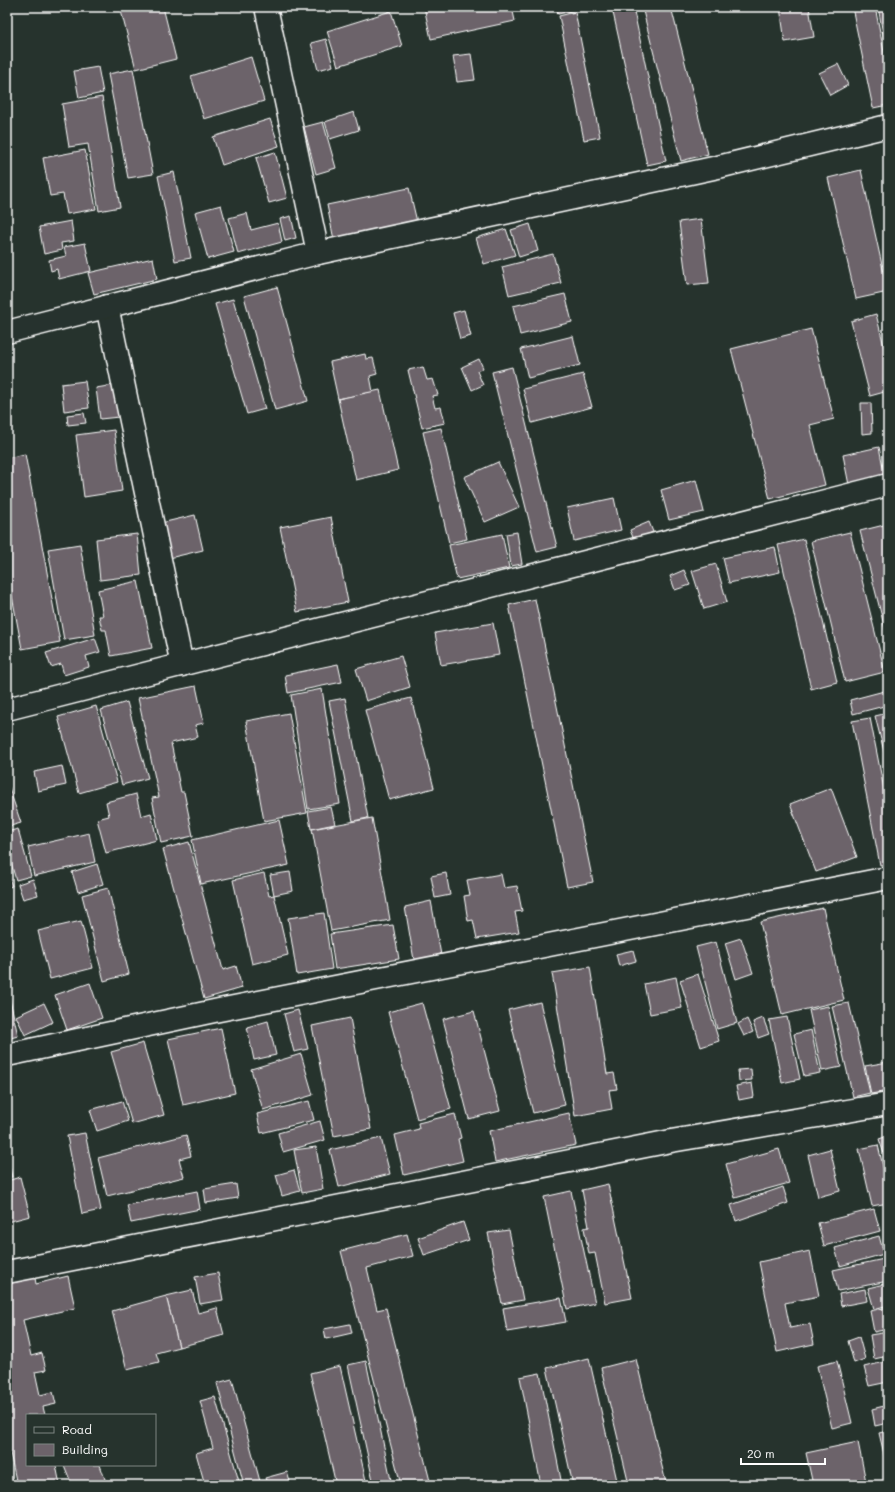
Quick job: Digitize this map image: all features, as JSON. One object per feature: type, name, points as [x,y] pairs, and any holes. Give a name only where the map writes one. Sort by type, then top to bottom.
[{"type":"street","points":[[266,7],[318,253]]},
{"type":"street","points":[[7,332],[318,253],[718,167],[888,126]]},
{"type":"street","points":[[107,306],[182,665]]},
{"type":"street","points":[[7,710],[888,485]]},
{"type":"street","points":[[7,1055],[219,1010],[888,878]]},
{"type":"street","points":[[7,1272],[670,1141],[888,1104]]},
{"type":"building","points":[[120,7],[163,7],[176,59],[136,69]]},
{"type":"building","points":[[424,7],[512,7],[515,21],[431,39]]},
{"type":"building","points":[[524,7],[542,7],[524,11]]},
{"type":"building","points":[[557,7],[590,7],[558,14]]},
{"type":"building","points":[[633,7],[666,161],[647,165],[612,8]]},
{"type":"building","points":[[642,7],[671,7],[708,154],[681,161]]},
{"type":"building","points":[[780,7],[809,7],[814,37],[785,42]]},
{"type":"building","points":[[852,7],[875,7],[888,72],[888,105],[873,108]]},
{"type":"building","points":[[878,7],[888,7],[888,38],[884,39]]},
{"type":"building","points":[[391,11],[402,46],[338,66],[327,31]]},
{"type":"building","points":[[575,12],[600,137],[584,140],[559,16]]},
{"type":"building","points":[[326,39],[333,66],[318,70],[311,43]]},
{"type":"building","points":[[471,54],[475,80],[457,82],[453,56]]},
{"type":"building","points":[[251,57],[264,101],[204,119],[191,76]]},
{"type":"building","points":[[838,64],[848,85],[830,95],[819,73]]},
{"type":"building","points":[[98,67],[103,93],[79,98],[74,71]]},
{"type":"building","points":[[133,69],[153,174],[128,178],[108,74]]},
{"type":"building","points":[[102,97],[120,207],[99,211],[88,144],[69,147],[62,104]]},
{"type":"building","points":[[354,112],[359,130],[330,139],[325,122]]},
{"type":"building","points":[[270,119],[279,146],[222,165],[213,137]]},
{"type":"building","points":[[323,122],[336,168],[316,174],[304,127]]},
{"type":"building","points":[[85,150],[96,209],[67,214],[63,194],[50,196],[43,158]]},
{"type":"building","points":[[275,152],[287,198],[269,203],[256,158]]},
{"type":"building","points":[[861,170],[888,292],[856,299],[828,178]]},
{"type":"building","points":[[174,172],[191,258],[175,261],[158,176]]},
{"type":"building","points":[[409,188],[417,222],[334,240],[327,205]]},
{"type":"building","points":[[221,205],[234,252],[208,259],[195,212]]},
{"type":"building","points":[[247,213],[251,230],[278,223],[282,242],[238,254],[229,218]]},
{"type":"building","points":[[291,216],[296,238],[285,241],[280,219]]},
{"type":"building","points":[[701,219],[709,283],[687,285],[679,222]]},
{"type":"building","points":[[71,221],[74,241],[61,243],[62,250],[44,254],[39,227]]},
{"type":"building","points":[[530,224],[538,251],[519,257],[511,230]]},
{"type":"building","points":[[506,229],[515,255],[484,264],[476,238]]},
{"type":"building","points":[[85,243],[91,271],[59,279],[57,269],[51,271],[49,260],[66,256],[64,247]]},
{"type":"building","points":[[553,254],[561,283],[509,295],[502,267]]},
{"type":"building","points":[[153,258],[157,279],[94,294],[88,273]]},
{"type":"building","points":[[277,287],[308,401],[275,410],[244,296]]},
{"type":"building","points":[[565,294],[572,322],[520,335],[513,306]]},
{"type":"building","points":[[233,299],[265,409],[247,414],[215,304]]},
{"type":"building","points":[[464,310],[471,336],[460,339],[453,313]]},
{"type":"building","points":[[876,314],[888,362],[888,391],[870,396],[851,321]]},
{"type":"building","points":[[811,329],[834,419],[810,425],[825,485],[770,499],[731,349]]},
{"type":"building","points":[[573,336],[580,365],[528,378],[521,349]]},
{"type":"building","points":[[365,354],[366,359],[373,358],[377,374],[370,376],[373,392],[338,399],[330,362]]},
{"type":"building","points":[[479,359],[483,368],[477,371],[483,385],[472,390],[462,367]]},
{"type":"building","points":[[423,367],[427,380],[433,379],[438,395],[432,396],[435,408],[441,407],[445,423],[422,428],[408,370]]},
{"type":"building","points":[[512,367],[557,547],[537,552],[492,372]]},
{"type":"building","points":[[583,374],[592,407],[532,423],[523,389]]},
{"type":"building","points":[[85,381],[89,408],[64,411],[61,384]]},
{"type":"building","points":[[114,385],[119,417],[100,419],[96,388]]},
{"type":"building","points":[[380,390],[398,470],[356,480],[338,399]]},
{"type":"building","points":[[861,403],[871,403],[872,433],[862,434]]},
{"type":"building","points":[[84,413],[86,423],[68,425],[67,415]]},
{"type":"building","points":[[441,428],[467,539],[449,543],[423,432]]},
{"type":"building","points":[[114,430],[122,491],[84,497],[76,435]]},
{"type":"building","points":[[879,447],[885,477],[849,485],[843,455]]},
{"type":"building","points":[[25,454],[60,642],[22,649],[7,569],[7,458]]},
{"type":"building","points":[[498,462],[519,507],[485,522],[464,477]]},
{"type":"building","points":[[696,480],[704,512],[669,520],[661,490]]},
{"type":"building","points":[[614,498],[621,530],[574,541],[567,508]]},
{"type":"building","points":[[195,515],[203,550],[165,559],[157,524]]},
{"type":"building","points":[[331,517],[348,602],[297,612],[280,527]]},
{"type":"building","points":[[649,522],[653,532],[634,540],[630,530]]},
{"type":"building","points":[[888,524],[888,641],[860,531]]},
{"type":"building","points":[[517,532],[522,564],[511,566],[506,534]]},
{"type":"building","points":[[850,532],[885,672],[845,682],[811,541]]},
{"type":"building","points":[[137,534],[141,575],[100,580],[96,539]]},
{"type":"building","points":[[502,534],[509,568],[457,579],[449,545]]},
{"type":"building","points":[[804,539],[837,682],[811,689],[778,545]]},
{"type":"building","points":[[80,544],[95,635],[64,640],[48,549]]},
{"type":"building","points":[[775,547],[780,572],[729,583],[723,558]]},
{"type":"building","points":[[716,564],[727,602],[704,609],[692,571]]},
{"type":"building","points":[[684,570],[690,585],[675,590],[670,576]]},
{"type":"building","points":[[138,581],[152,648],[111,656],[106,630],[102,630],[99,616],[103,616],[98,590]]},
{"type":"building","points":[[535,599],[593,882],[567,887],[509,605]]},
{"type":"building","points":[[493,623],[499,655],[441,665],[435,633]]},
{"type":"building","points":[[95,638],[100,652],[86,656],[89,667],[64,675],[61,664],[51,667],[46,653]]},
{"type":"building","points":[[401,656],[410,687],[366,701],[356,669]]},
{"type":"building","points":[[338,664],[342,682],[288,693],[285,675]]},
{"type":"building","points":[[196,686],[204,723],[195,725],[198,737],[171,743],[181,792],[184,792],[193,836],[161,843],[152,798],[159,797],[138,698]]},
{"type":"building","points":[[322,689],[340,804],[308,809],[291,695]]},
{"type":"building","points":[[888,690],[888,705],[853,714],[850,700]]},
{"type":"building","points":[[345,698],[368,818],[353,821],[329,701]]},
{"type":"building","points":[[411,698],[434,788],[389,800],[365,710]]},
{"type":"building","points":[[127,702],[148,778],[122,785],[101,710]]},
{"type":"building","points":[[96,706],[117,782],[79,793],[58,717]]},
{"type":"building","points":[[289,713],[307,813],[264,821],[246,721]]},
{"type":"building","points":[[888,713],[888,767],[875,716]]},
{"type":"building","points":[[870,718],[888,810],[888,864],[880,865],[852,721]]},
{"type":"building","points":[[62,766],[66,785],[38,791],[34,772]]},
{"type":"building","points":[[7,782],[21,823],[7,827]]},
{"type":"building","points":[[831,788],[857,857],[816,872],[790,804]]},
{"type":"building","points":[[136,794],[141,816],[151,813],[157,840],[106,853],[97,819],[109,816],[106,802]]},
{"type":"building","points":[[331,807],[335,824],[311,829],[308,811]]},
{"type":"building","points":[[372,818],[390,920],[331,931],[312,829]]},
{"type":"building","points":[[279,820],[289,865],[201,884],[192,840]]},
{"type":"building","points":[[18,829],[31,876],[16,880],[7,850],[7,832]]},
{"type":"building","points":[[89,833],[95,862],[34,876],[28,847]]},
{"type":"building","points":[[189,842],[223,970],[236,966],[242,988],[204,999],[163,849]]},
{"type":"building","points":[[97,864],[103,884],[78,892],[72,872]]},
{"type":"building","points":[[290,872],[293,891],[274,895],[270,875]]},
{"type":"building","points":[[264,873],[269,896],[274,895],[288,955],[252,964],[233,880]]},
{"type":"building","points":[[446,873],[450,895],[435,898],[431,876]]},
{"type":"building","points":[[501,874],[504,888],[517,886],[522,911],[515,912],[519,932],[477,939],[473,920],[468,921],[464,896],[470,895],[467,880]]},
{"type":"building","points":[[7,875],[12,886],[7,888]]},
{"type":"building","points":[[33,879],[38,895],[23,899],[18,884]]},
{"type":"building","points":[[108,888],[129,974],[104,981],[82,895]]},
{"type":"building","points":[[431,901],[441,955],[414,960],[405,907]]},
{"type":"building","points":[[823,908],[844,1000],[782,1015],[760,922]]},
{"type":"building","points":[[324,913],[332,969],[297,975],[288,918]]},
{"type":"building","points":[[81,921],[93,968],[50,979],[38,931]]},
{"type":"building","points":[[393,925],[399,959],[335,969],[330,934]]},
{"type":"building","points":[[741,938],[753,973],[736,979],[725,943]]},
{"type":"building","points":[[716,942],[737,1023],[717,1029],[696,947]]},
{"type":"building","points":[[633,950],[636,961],[619,966],[616,954]]},
{"type":"building","points":[[590,967],[607,1074],[614,1073],[617,1089],[609,1090],[612,1109],[575,1116],[552,973]]},
{"type":"building","points":[[698,974],[719,1041],[701,1047],[680,980]]},
{"type":"building","points":[[676,977],[682,1008],[650,1014],[644,984]]},
{"type":"building","points":[[90,983],[102,1018],[67,1030],[55,995]]},
{"type":"building","points":[[7,986],[18,1036],[7,1039]]},
{"type":"building","points":[[540,1002],[565,1105],[533,1113],[508,1010]]},
{"type":"building","points":[[44,1003],[53,1022],[25,1035],[16,1016]]},
{"type":"building","points":[[422,1003],[451,1109],[417,1119],[388,1012]]},
{"type":"building","points":[[849,1003],[870,1093],[853,1097],[832,1006]]},
{"type":"building","points":[[828,1006],[841,1067],[822,1071],[809,1010]]},
{"type":"building","points":[[298,1010],[308,1049],[294,1052],[284,1014]]},
{"type":"building","points":[[474,1011],[500,1111],[469,1119],[443,1019]]},
{"type":"building","points":[[787,1017],[800,1079],[782,1083],[769,1020]]},
{"type":"building","points":[[350,1018],[371,1129],[334,1136],[312,1026]]},
{"type":"building","points":[[763,1018],[769,1034],[758,1038],[753,1022]]},
{"type":"building","points":[[747,1019],[753,1032],[744,1036],[738,1024]]},
{"type":"building","points":[[268,1021],[276,1055],[254,1060],[247,1027]]},
{"type":"building","points":[[221,1028],[235,1093],[183,1105],[168,1039]]},
{"type":"building","points":[[811,1030],[820,1073],[804,1076],[794,1034]]},
{"type":"building","points":[[143,1043],[164,1115],[132,1124],[111,1052]]},
{"type":"building","points":[[301,1054],[313,1095],[263,1110],[251,1069]]},
{"type":"building","points":[[888,1062],[888,1091],[871,1094],[865,1066]]},
{"type":"building","points":[[751,1069],[752,1080],[739,1081],[738,1070]]},
{"type":"building","points":[[752,1083],[754,1097],[739,1100],[736,1086]]},
{"type":"building","points":[[122,1101],[128,1121],[97,1131],[90,1110]]},
{"type":"building","points":[[309,1101],[314,1120],[261,1133],[257,1114]]},
{"type":"building","points":[[7,1105],[11,1122],[7,1123]]},
{"type":"building","points":[[569,1113],[576,1145],[495,1162],[489,1131]]},
{"type":"building","points":[[455,1114],[461,1138],[458,1139],[463,1161],[404,1175],[395,1135],[419,1129],[418,1123]]},
{"type":"building","points":[[320,1121],[325,1140],[283,1152],[278,1133]]},
{"type":"building","points":[[85,1133],[101,1210],[82,1214],[67,1136]]},
{"type":"building","points":[[186,1135],[191,1156],[179,1159],[184,1177],[107,1196],[98,1158]]},
{"type":"building","points":[[888,1136],[888,1166],[879,1139]]},
{"type":"building","points":[[381,1138],[390,1174],[339,1187],[330,1150]]},
{"type":"building","points":[[878,1145],[885,1175],[888,1174],[888,1203],[872,1206],[859,1149]]},
{"type":"building","points":[[316,1147],[323,1189],[302,1193],[294,1150]]},
{"type":"building","points":[[779,1149],[789,1183],[735,1198],[726,1164]]},
{"type":"building","points":[[830,1149],[840,1191],[818,1197],[808,1155]]},
{"type":"building","points":[[7,1156],[12,1177],[7,1178]]},
{"type":"building","points":[[294,1170],[300,1191],[282,1196],[276,1175]]},
{"type":"building","points":[[20,1177],[30,1216],[7,1222],[7,1203],[11,1201],[7,1181]]},
{"type":"building","points":[[236,1184],[238,1198],[206,1203],[204,1189]]},
{"type":"building","points":[[608,1184],[632,1298],[605,1303],[595,1253],[589,1254],[584,1228],[589,1227],[582,1190]]},
{"type":"building","points":[[783,1187],[788,1203],[736,1221],[731,1205]]},
{"type":"building","points":[[197,1191],[200,1209],[131,1223],[127,1205]]},
{"type":"building","points":[[571,1191],[595,1303],[567,1309],[544,1197]]},
{"type":"building","points":[[874,1209],[880,1231],[824,1246],[818,1223]]},
{"type":"building","points":[[463,1222],[469,1240],[424,1255],[418,1238]]},
{"type":"building","points":[[509,1230],[523,1300],[502,1304],[488,1233]]},
{"type":"building","points":[[407,1234],[413,1256],[367,1268],[377,1310],[386,1308],[431,1485],[401,1485],[341,1251]]},
{"type":"building","points":[[879,1236],[884,1254],[840,1266],[835,1248]]},
{"type":"building","points":[[810,1251],[819,1296],[785,1303],[790,1328],[810,1324],[814,1344],[777,1352],[759,1262]]},
{"type":"building","points":[[884,1259],[888,1281],[838,1291],[833,1270]]},
{"type":"building","points":[[218,1273],[223,1300],[200,1304],[195,1277]]},
{"type":"building","points":[[68,1276],[75,1308],[23,1320],[31,1356],[42,1353],[46,1370],[35,1372],[40,1395],[53,1392],[56,1404],[43,1407],[45,1414],[26,1414],[26,1466],[56,1466],[60,1485],[17,1485],[7,1439],[7,1284],[35,1278],[36,1284]]},
{"type":"building","points":[[888,1283],[888,1305],[874,1309],[868,1288]]},
{"type":"building","points":[[865,1289],[867,1301],[841,1306],[839,1294]]},
{"type":"building","points":[[192,1290],[198,1313],[217,1308],[224,1335],[179,1347],[166,1296]]},
{"type":"building","points":[[166,1296],[179,1347],[156,1353],[159,1362],[127,1370],[112,1311]]},
{"type":"building","points":[[561,1298],[566,1322],[507,1332],[503,1308]]},
{"type":"building","points":[[888,1307],[888,1329],[874,1332],[870,1311]]},
{"type":"building","points":[[350,1324],[352,1333],[326,1339],[324,1329]]},
{"type":"building","points":[[888,1332],[888,1356],[874,1359],[870,1335]]},
{"type":"building","points":[[859,1337],[865,1359],[854,1363],[848,1341]]},
{"type":"building","points":[[589,1358],[618,1485],[573,1485],[547,1368]]},
{"type":"building","points":[[636,1359],[666,1483],[658,1485],[629,1485],[601,1368]]},
{"type":"building","points":[[366,1361],[392,1485],[374,1485],[348,1365]]},
{"type":"building","points":[[837,1361],[852,1423],[832,1428],[817,1366]]},
{"type":"building","points":[[888,1361],[888,1382],[869,1386],[864,1367]]},
{"type":"building","points":[[340,1366],[367,1485],[336,1485],[310,1373]]},
{"type":"building","points":[[540,1373],[562,1485],[541,1485],[520,1377]]},
{"type":"building","points":[[232,1379],[261,1485],[244,1485],[217,1383]]},
{"type":"building","points":[[215,1397],[240,1485],[205,1485],[196,1453],[213,1448],[200,1401]]},
{"type":"building","points":[[888,1405],[888,1423],[875,1426],[872,1409]]},
{"type":"building","points":[[888,1431],[888,1471],[879,1433]]},
{"type":"building","points":[[858,1442],[866,1482],[853,1485],[813,1485],[806,1453]]},
{"type":"building","points":[[64,1466],[100,1466],[107,1485],[72,1485]]},
{"type":"building","points":[[287,1472],[291,1485],[268,1485],[265,1478]]}]
